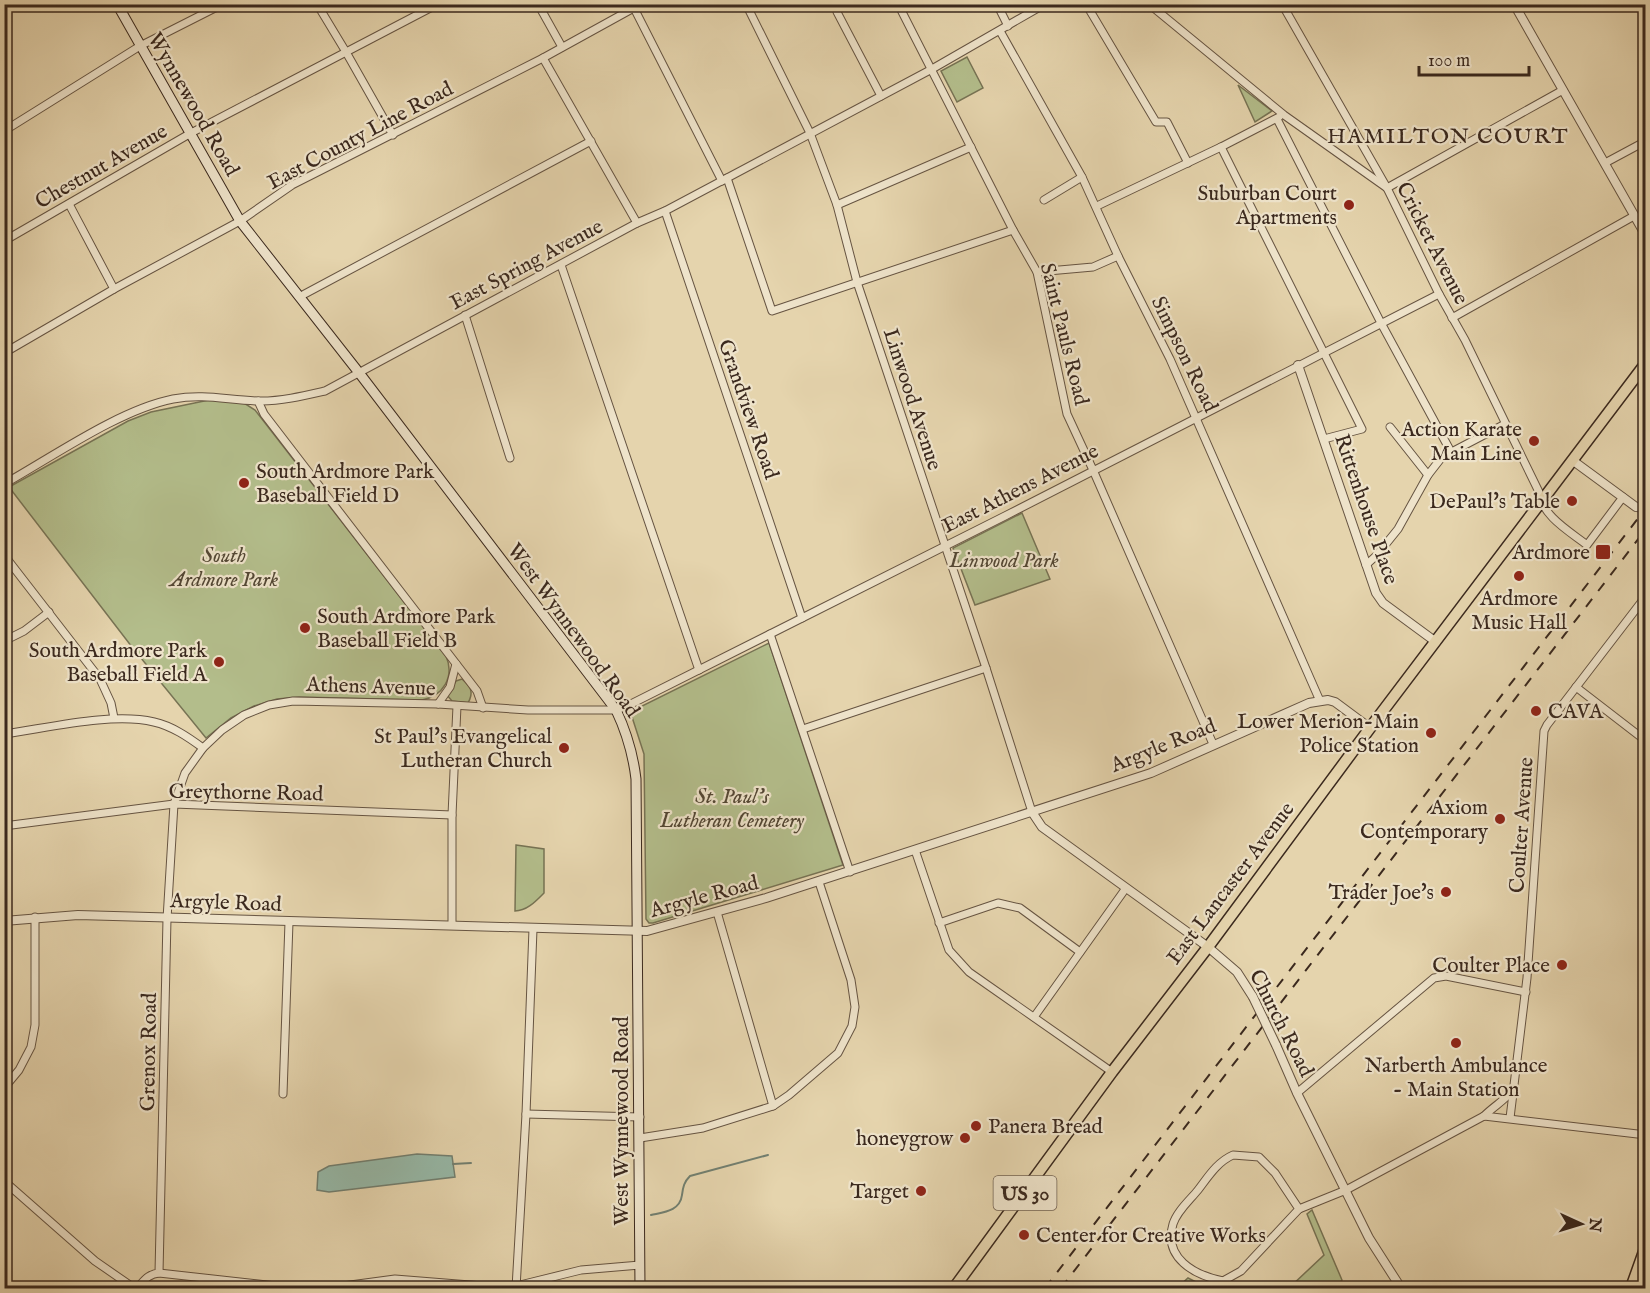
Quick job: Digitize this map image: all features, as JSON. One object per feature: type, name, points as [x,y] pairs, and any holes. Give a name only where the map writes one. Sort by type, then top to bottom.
[{"type":"main road","name":"Wynnewood Road","points":[[117,4],[240,220]]},
{"type":"main road","name":"West Wynnewood Road","points":[[240,220],[615,710],[626,731],[634,759],[640,1118],[640,1288]]},
{"type":"main road","name":"US 30","points":[[1540,503],[1646,363]]},
{"type":"main road","name":"East Lancaster Avenue","points":[[954,1288],[1112,1072],[1540,503]]},
{"type":"main road","points":[[1631,1288],[1646,1246]]},
{"type":"street","points":[[4,131],[140,46],[223,4]]},
{"type":"street","points":[[317,4],[393,135]]},
{"type":"street","name":"Chestnut Avenue","points":[[4,241],[191,133],[438,4]]},
{"type":"street","points":[[538,4],[562,47]]},
{"type":"street","name":"Linwood Avenue","points":[[746,4],[810,134],[837,205],[857,282],[1032,812]]},
{"type":"street","points":[[898,4],[932,69]]},
{"type":"street","points":[[997,4],[1008,26]]},
{"type":"street","name":"East Spring Avenue","points":[[4,484],[105,427],[149,406],[174,399],[198,396],[258,401],[325,392],[637,223],[665,211],[932,69],[1045,4]]},
{"type":"street","points":[[1086,4],[1156,122],[1167,122],[1188,163]]},
{"type":"street","points":[[1149,4],[1281,117],[1387,188],[1563,90]]},
{"type":"street","name":"Cricket Avenue","points":[[1282,4],[1387,188],[1539,492],[1540,503]]},
{"type":"street","points":[[1514,4],[1646,236]]},
{"type":"street","points":[[637,6],[724,179],[771,311],[1013,230]]},
{"type":"street","name":"East County Line Road","points":[[4,353],[240,220],[292,185],[543,58],[637,6]]},
{"type":"street","points":[[837,12],[881,96]]},
{"type":"street","name":"Simpson Road","points":[[1000,31],[1083,177],[1097,206],[1197,417],[1320,701]]},
{"type":"street","points":[[543,58],[637,223]]},
{"type":"street","name":"Saint Pauls Road","points":[[932,69],[1013,230],[1037,272],[1067,414],[1213,744]]},
{"type":"street","points":[[1097,206],[1281,117]]},
{"type":"street","points":[[1281,117],[1380,323],[1451,452]]},
{"type":"street","points":[[299,297],[591,141]]},
{"type":"street","points":[[1605,164],[1646,141]]},
{"type":"street","points":[[837,205],[971,147]]},
{"type":"street","points":[[1221,147],[1362,429],[1324,439]]},
{"type":"street","points":[[1044,200],[1083,177]]},
{"type":"street","points":[[69,204],[114,289]]},
{"type":"street","name":"Grandview Road","points":[[665,211],[802,618]]},
{"type":"street","points":[[1452,318],[1634,216]]},
{"type":"street","points":[[1037,272],[1093,267],[1119,256]]},
{"type":"street","points":[[561,265],[699,670]]},
{"type":"street","name":"East Athens Avenue","points":[[615,710],[1005,516],[1298,364],[1439,294]]},
{"type":"street","points":[[465,315],[510,458]]},
{"type":"street","name":"Rittenhouse Place","points":[[1298,364],[1379,598],[1436,642]]},
{"type":"street","points":[[258,401],[264,414],[477,691],[483,708]]},
{"type":"street","points":[[1366,565],[1398,529],[1428,475],[1442,457],[1505,424]]},
{"type":"street","points":[[1390,427],[1428,475]]},
{"type":"street","points":[[1572,460],[1636,507]]},
{"type":"street","points":[[1540,503],[1547,513],[1587,545],[1623,497]]},
{"type":"street","points":[[4,555],[99,679],[111,703],[114,718]]},
{"type":"street","name":"Coulter Avenue","points":[[1510,1118],[1526,992],[1544,731],[1646,596]]},
{"type":"street","points":[[4,641],[24,632],[49,612]]},
{"type":"street","points":[[770,634],[850,872]]},
{"type":"street","points":[[438,704],[450,687],[456,664]]},
{"type":"street","points":[[803,729],[986,668]]},
{"type":"street","points":[[1576,687],[1646,741]]},
{"type":"street","name":"Athens Avenue","points":[[174,804],[185,773],[203,748],[222,730],[244,716],[269,705],[303,701],[438,704],[483,708],[615,710]]},
{"type":"street","points":[[1320,701],[1335,702],[1370,728]]},
{"type":"street","name":"Argyle Road","points":[[4,921],[78,915],[647,931],[819,882],[1151,773],[1309,702],[1320,701]]},
{"type":"street","points":[[452,925],[452,815],[457,706]]},
{"type":"street","points":[[4,734],[114,718],[134,718],[173,729],[203,748]]},
{"type":"street","name":"Greythorne Road","points":[[4,826],[174,804],[452,815]]},
{"type":"street","name":"Grenox Road","points":[[159,1273],[167,919],[174,804]]},
{"type":"street","name":"Church Road","points":[[1032,812],[1042,827],[1208,947],[1237,972],[1253,997],[1369,1238],[1401,1288]]},
{"type":"street","points":[[915,850],[949,950],[969,972],[1112,1072]]},
{"type":"street","points":[[640,1138],[704,1128],[773,1106],[830,1062],[838,1053],[852,1026],[855,1007],[851,980],[819,882]]},
{"type":"street","points":[[1034,1017],[1126,888]]},
{"type":"street","points":[[939,923],[998,903],[1020,908],[1080,952]]},
{"type":"street","points":[[717,912],[773,1106]]},
{"type":"street","points":[[4,1088],[19,1070],[32,1047],[35,1025],[35,917]]},
{"type":"street","points":[[284,1094],[289,922]]},
{"type":"street","points":[[516,1287],[533,929]]},
{"type":"street","points":[[1298,1093],[1434,978],[1446,976],[1526,992]]},
{"type":"street","points":[[1299,1209],[1275,1173],[1258,1157],[1233,1155],[1221,1161],[1176,1217],[1173,1223],[1171,1243],[1178,1257],[1189,1269],[1198,1275],[1223,1281],[1241,1271],[1299,1209],[1346,1190],[1484,1116],[1493,1107],[1503,1102],[1513,1090]]},
{"type":"street","points":[[526,1114],[640,1118]]},
{"type":"street","points":[[1484,1116],[1646,1135]]},
{"type":"street","points":[[4,1181],[95,1261],[135,1288],[148,1276],[159,1273],[294,1288]]},
{"type":"street","points":[[328,1288],[394,1279],[516,1287],[581,1270],[640,1265]]},
{"type":"green space","points":[[967,57],[983,88],[957,102],[941,71]]},
{"type":"green space","points":[[1238,85],[1272,111],[1255,122]]},
{"type":"green space","name":"South Ardmore Park","points":[[209,400],[244,403],[255,410],[446,656],[448,678],[436,694],[422,700],[299,697],[277,699],[254,706],[231,718],[206,738],[132,647],[9,487],[128,421],[151,412]]},
{"type":"green space","name":"Linwood Park","points":[[1022,513],[1050,579],[975,605],[953,548]]},
{"type":"green space","name":"St. Paul's Lutheran Cemetery","points":[[769,643],[843,865],[649,923],[646,919],[644,754],[632,717],[634,710]]},
{"type":"green space","points":[[462,679],[471,690],[468,703],[452,701],[447,695],[456,681]]},
{"type":"green space","points":[[516,845],[544,849],[544,893],[519,911],[515,911]]},
{"type":"green space","points":[[1312,1210],[1342,1280],[1335,1288],[1289,1288],[1324,1255],[1307,1214]]},
{"type":"green space","points":[[1188,1278],[1208,1288],[1177,1288]]},
{"type":"shaded area","points":[[417,1154],[452,1156],[455,1177],[329,1192],[317,1190],[318,1172],[329,1166]]},
{"type":"waterway","points":[[651,1215],[675,1208],[681,1200],[684,1185],[690,1176],[768,1155]]},
{"type":"waterway","points":[[453,1164],[471,1163]]},
{"type":"tunnel","points":[[1636,507],[1646,514]]},
{"type":"railway","points":[[1045,1288],[1646,508]]},
{"type":"railway","points":[[1061,1288],[1646,529]]},
{"type":"place","name":"Suburban Court Apartments","points":[[1349,205]]},
{"type":"place","name":"Action Karate Main Line","points":[[1534,441]]},
{"type":"place","name":"South Ardmore Park Baseball Field D","points":[[244,483]]},
{"type":"place","name":"DePaul's Table","points":[[1572,501]]},
{"type":"place","name":"Ardmore","points":[[1603,552]]},
{"type":"place","name":"Ardmore Music Hall","points":[[1519,576]]},
{"type":"place","name":"South Ardmore Park Baseball Field B","points":[[305,628]]},
{"type":"place","name":"South Ardmore Park Baseball Field A","points":[[219,662]]},
{"type":"place","name":"CAVA","points":[[1536,711]]},
{"type":"place","name":"Lower Merion-Main Police Station","points":[[1431,733]]},
{"type":"place","name":"St Paul's Evangelical Lutheran Church","points":[[564,748]]},
{"type":"place","name":"Axiom Contemporary","points":[[1500,819]]},
{"type":"place","name":"Trader Joe's","points":[[1446,892]]},
{"type":"place","name":"Coulter Place","points":[[1562,965]]},
{"type":"place","name":"Narberth Ambulance - Main Station","points":[[1456,1043]]},
{"type":"place","name":"Panera Bread","points":[[976,1126]]},
{"type":"place","name":"honeygrow","points":[[965,1138]]},
{"type":"place","name":"Target","points":[[921,1191]]},
{"type":"place","name":"Center for Creative Works","points":[[1024,1235]]},
{"type":"district","name":"HAMILTON COURT","points":[[1448,135]]}]
